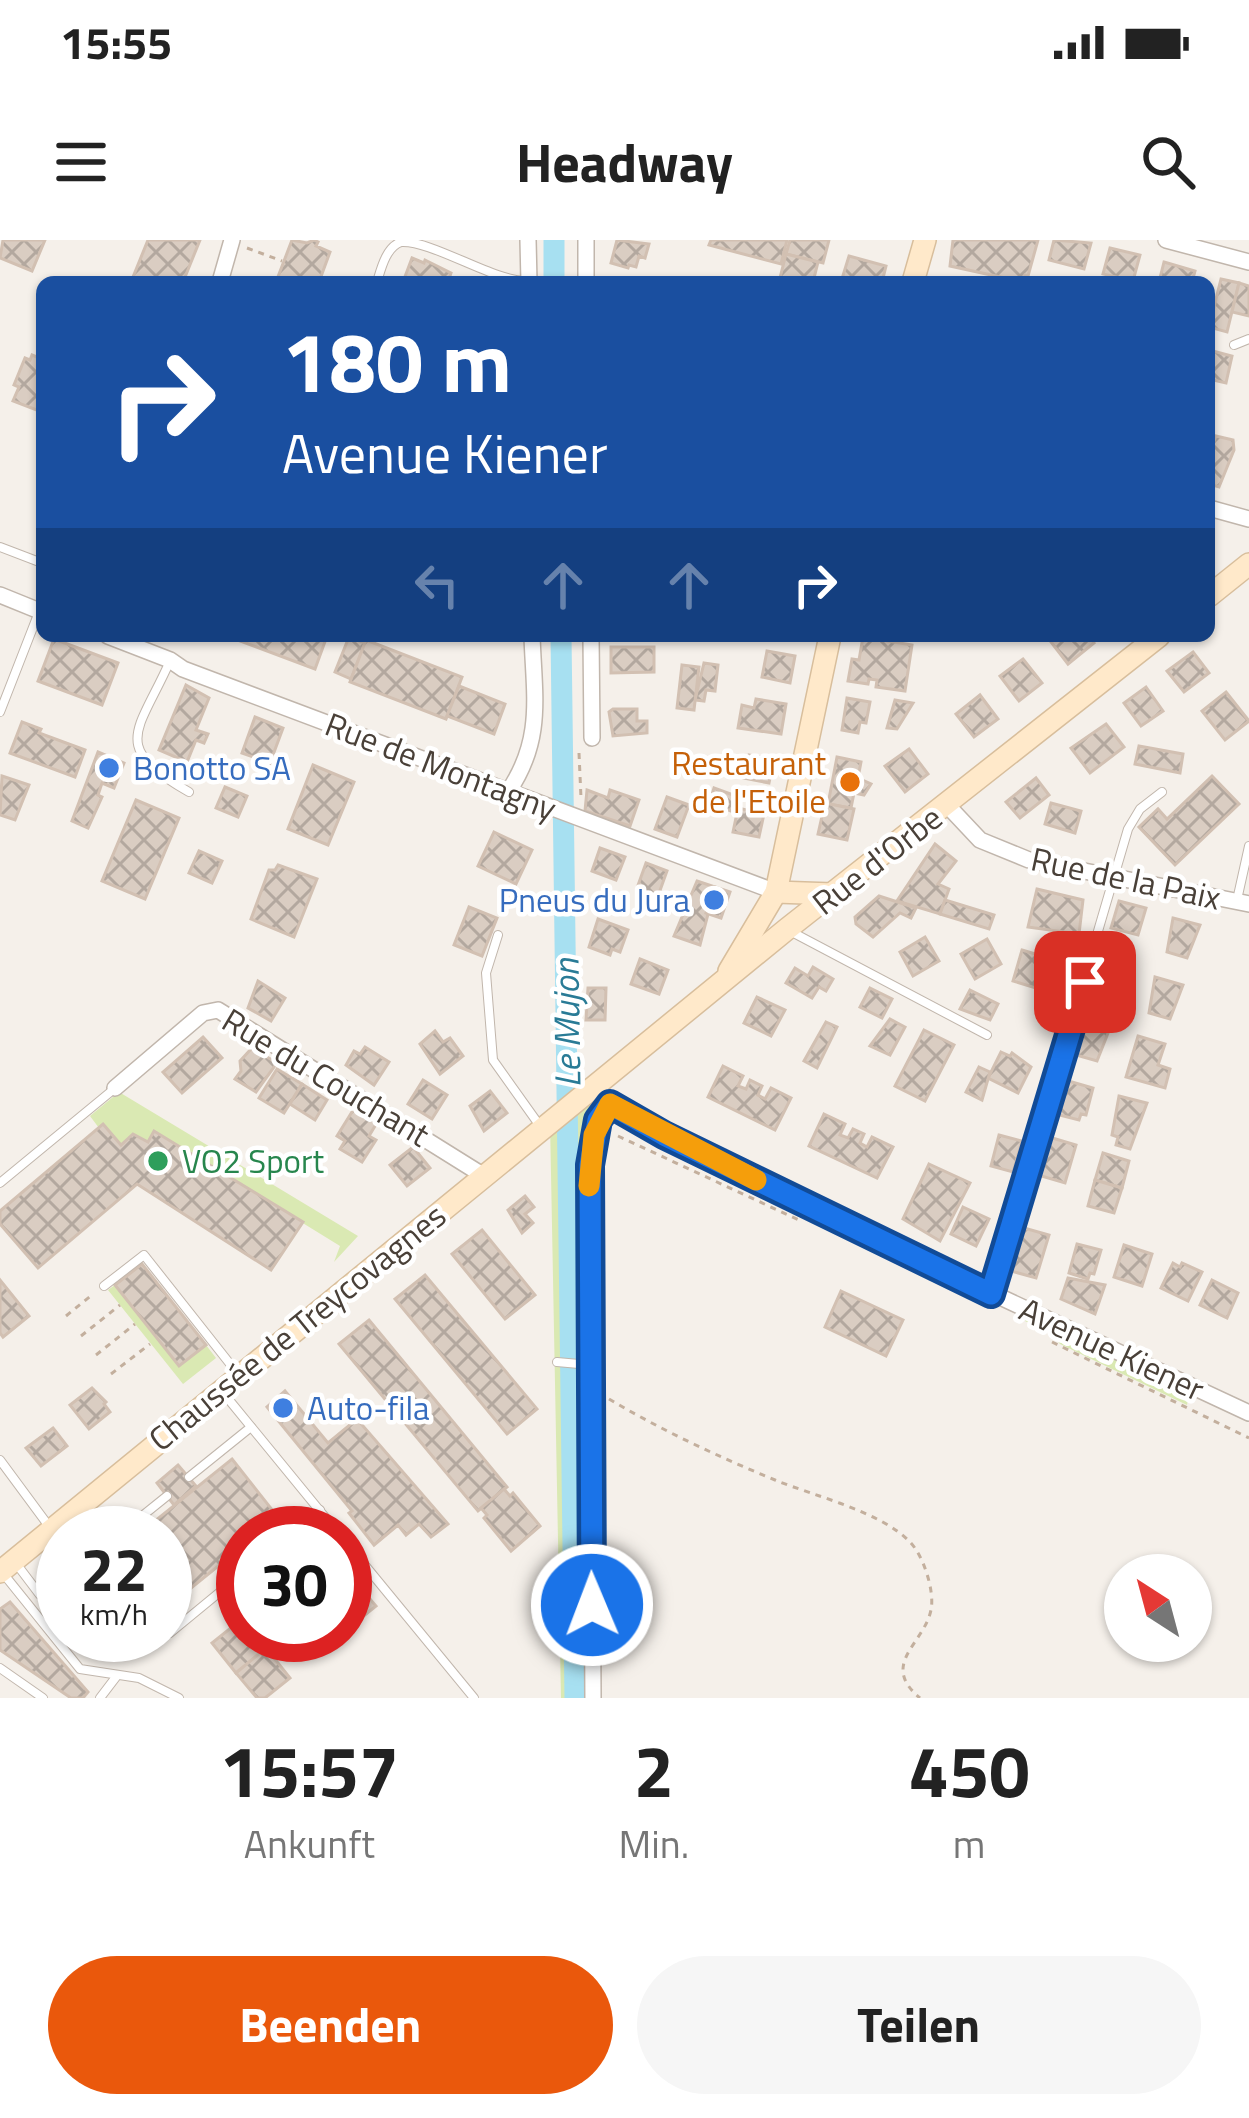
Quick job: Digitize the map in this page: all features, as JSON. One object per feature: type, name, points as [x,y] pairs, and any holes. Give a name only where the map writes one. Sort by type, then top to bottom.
[{"type":"main road","points":[[915,276],[925,240]]},
{"type":"main road","points":[[1215,591],[1249,564]]},
{"type":"main road","points":[[721,984],[776,892],[829,642]]},
{"type":"main road","name":"Rue d'Orbe","points":[[589,1089],[1152,642]]},
{"type":"main road","points":[[776,892],[833,895]]},
{"type":"main road","points":[[776,892],[779,916],[787,929]]},
{"type":"main road","name":"Chaussée de Treycovagnes","points":[[80,1506],[589,1089]]},
{"type":"main road","name":"Chaussée de Treycovagnes","points":[[5,1568],[36,1542]]},
{"type":"street","points":[[527,240],[529,276]]},
{"type":"street","points":[[586,240],[586,276]]},
{"type":"street","points":[[1166,240],[1249,262]]},
{"type":"street","points":[[222,276],[236,243]]},
{"type":"street","points":[[1215,510],[1249,519]]},
{"type":"street","points":[[0,595],[36,609]]},
{"type":"street","name":"Rue de Montagny","points":[[124,642],[540,804],[582,812],[776,892]]},
{"type":"street","points":[[508,792],[534,741],[532,642]]},
{"type":"street","points":[[586,738],[591,642]]},
{"type":"street","name":"Rue de la Paix","points":[[948,806],[980,840],[1029,860],[1243,903]]},
{"type":"street","name":"Rue du Couchant","points":[[115,1088],[203,1013],[218,1010],[484,1176]]},
{"type":"street","name":"Avenue Kiener","points":[[589,1089],[650,1127],[991,1294],[1249,1413]]},
{"type":"street","points":[[593,1698],[590,1165],[598,1120],[610,1104]]},
{"type":"lane","points":[[379,276],[393,248],[412,241],[471,258],[501,276]]},
{"type":"lane","points":[[1234,345],[1249,339]]},
{"type":"lane","points":[[0,547],[36,561]]},
{"type":"lane","points":[[0,712],[36,623]]},
{"type":"lane","points":[[170,660],[136,746],[146,765],[189,792]]},
{"type":"lane","points":[[991,1294],[1128,829],[1140,809],[1162,792]]},
{"type":"lane","points":[[1243,903],[1249,846]]},
{"type":"lane","points":[[787,929],[987,1035]]},
{"type":"lane","points":[[497,935],[486,973],[493,1060],[546,1124]]},
{"type":"lane","points":[[0,1183],[115,1088]]},
{"type":"lane","points":[[104,1286],[144,1255],[238,1374]]},
{"type":"lane","points":[[557,1362],[591,1365]]},
{"type":"lane","points":[[220,1390],[317,1506]]},
{"type":"lane","points":[[189,1477],[251,1426]]},
{"type":"lane","points":[[0,1460],[36,1509]]},
{"type":"lane","points":[[155,1506],[167,1496]]},
{"type":"lane","points":[[5,1568],[36,1591]]},
{"type":"lane","points":[[5,1568],[80,1669],[139,1678],[178,1698]]},
{"type":"lane","points":[[372,1574],[474,1698]]},
{"type":"lane","points":[[192,1615],[216,1595]]},
{"type":"lane","points":[[0,1668],[43,1698]]},
{"type":"lane","points":[[100,1698],[116,1677]]},
{"type":"path","points":[[236,243],[283,261]]},
{"type":"path","points":[[582,812],[586,738]]},
{"type":"path","points":[[66,1316],[104,1286]]},
{"type":"path","points":[[81,1336],[119,1305]]},
{"type":"path","points":[[96,1354],[135,1324]]},
{"type":"path","points":[[111,1374],[150,1344]]},
{"type":"path","points":[[591,1390],[738,1463],[861,1514],[911,1542],[927,1577],[932,1604],[902,1669],[906,1683],[920,1698]]},
{"type":"green space","points":[[595,1085],[593,1698],[561,1698],[550,1121]]},
{"type":"green space","points":[[119,1092],[358,1236],[334,1262],[340,1246],[155,1132],[148,1142],[133,1134],[121,1145],[104,1124],[99,1128],[90,1116]]},
{"type":"green space","points":[[115,1285],[178,1366],[206,1345],[216,1358],[183,1384],[108,1290]]},
{"type":"green space","points":[[1027,1317],[1189,1395],[1187,1405],[1060,1344],[1050,1333],[1025,1321]]},
{"type":"building","points":[[3,240],[45,240],[32,271],[0,258]]},
{"type":"building","points":[[148,240],[200,240],[185,276],[133,276]]},
{"type":"building","points":[[292,240],[314,240],[330,252],[321,276],[278,276]]},
{"type":"building","points":[[617,240],[649,244],[645,258],[639,256],[636,267],[611,263]]},
{"type":"building","points":[[711,240],[787,240],[781,264],[709,245]]},
{"type":"building","points":[[790,240],[829,240],[823,263],[786,254]]},
{"type":"building","points":[[953,240],[1038,240],[1028,276],[996,276],[950,266]]},
{"type":"building","points":[[1054,240],[1091,243],[1084,269],[1049,260]]},
{"type":"building","points":[[1110,248],[1140,255],[1134,276],[1103,274]]},
{"type":"building","points":[[786,254],[818,262],[814,276],[780,276]]},
{"type":"building","points":[[849,256],[886,266],[884,276],[843,276]]},
{"type":"building","points":[[412,258],[451,273],[450,276],[405,276]]},
{"type":"building","points":[[1164,262],[1195,271],[1194,276],[1160,276]]},
{"type":"building","points":[[1221,279],[1239,283],[1227,332],[1215,329]]},
{"type":"building","points":[[1239,283],[1249,286],[1249,316],[1232,312]]},
{"type":"building","points":[[1215,352],[1232,356],[1226,383],[1215,380]]},
{"type":"building","points":[[36,357],[36,410],[13,401],[25,358]]},
{"type":"building","points":[[1215,439],[1233,440],[1234,450],[1219,487],[1215,486]]},
{"type":"building","points":[[53,642],[118,663],[102,705],[38,681]]},
{"type":"building","points":[[243,642],[325,642],[315,669]]},
{"type":"building","points":[[347,642],[365,643],[351,679],[335,672]]},
{"type":"building","points":[[365,642],[462,677],[446,719],[350,682]]},
{"type":"building","points":[[862,642],[912,645],[905,691],[876,687],[877,680],[869,679],[868,684],[848,681],[852,659],[859,660]]},
{"type":"building","points":[[1051,642],[1093,642],[1094,643],[1068,664]]},
{"type":"building","points":[[611,647],[654,647],[654,672],[611,673]]},
{"type":"building","points":[[767,651],[795,656],[790,683],[762,677]]},
{"type":"building","points":[[1193,652],[1209,673],[1184,692],[1167,671]]},
{"type":"building","points":[[1023,659],[1042,683],[1019,701],[1000,676]]},
{"type":"building","points":[[704,663],[718,665],[715,691],[706,690],[704,701],[695,700]]},
{"type":"building","points":[[682,665],[699,667],[694,710],[677,708]]},
{"type":"building","points":[[186,685],[209,698],[196,730],[208,734],[204,743],[196,740],[187,762],[159,750]]},
{"type":"building","points":[[459,686],[505,704],[494,734],[447,716]]},
{"type":"building","points":[[1146,687],[1163,711],[1141,726],[1124,703]]},
{"type":"building","points":[[1226,692],[1249,721],[1225,740],[1202,711]]},
{"type":"building","points":[[980,695],[998,719],[974,737],[956,714]]},
{"type":"building","points":[[847,698],[870,702],[866,723],[860,722],[858,733],[842,730]]},
{"type":"building","points":[[756,699],[786,704],[781,734],[738,728],[742,705],[754,708]]},
{"type":"building","points":[[895,700],[913,703],[897,729],[887,728]]},
{"type":"building","points":[[637,709],[637,721],[647,721],[647,733],[613,736],[609,712]]},
{"type":"building","points":[[255,717],[283,728],[270,763],[242,753]]},
{"type":"building","points":[[22,722],[85,750],[75,777],[10,753]]},
{"type":"building","points":[[1106,724],[1124,747],[1090,773],[1071,748]]},
{"type":"building","points":[[1139,746],[1183,754],[1180,773],[1135,764]]},
{"type":"building","points":[[909,749],[928,774],[905,792],[885,766]]},
{"type":"building","points":[[98,752],[124,763],[114,788],[102,783],[98,795],[102,797],[88,828],[72,821]]},
{"type":"building","points":[[749,755],[774,759],[769,783],[744,778]]},
{"type":"building","name":"Restaurant de l'Etoile","points":[[837,757],[861,762],[858,778],[871,784],[864,795],[854,793],[851,808],[828,804]]},
{"type":"building","points":[[313,765],[354,782],[328,845],[288,829]]},
{"type":"building","points":[[2,776],[29,785],[15,820],[0,815]]},
{"type":"building","points":[[1212,776],[1239,804],[1175,865],[1139,827],[1158,809],[1167,819]]},
{"type":"building","points":[[1036,778],[1049,795],[1020,818],[1006,802]]},
{"type":"building","points":[[225,787],[247,796],[238,817],[216,808]]},
{"type":"building","points":[[714,788],[736,796],[731,811],[717,806],[715,813],[707,810]]},
{"type":"building","points":[[587,790],[608,798],[610,790],[639,800],[630,826],[585,811]]},
{"type":"building","points":[[667,797],[689,805],[677,837],[655,829]]},
{"type":"building","points":[[136,800],[179,818],[145,899],[102,881]]},
{"type":"building","points":[[825,803],[854,809],[847,840],[818,834]]},
{"type":"building","points":[[1051,803],[1081,811],[1075,833],[1045,824]]},
{"type":"building","points":[[738,808],[764,814],[759,837],[733,832]]},
{"type":"building","points":[[494,832],[532,850],[516,884],[478,866]]},
{"type":"building","points":[[935,844],[956,861],[938,884],[949,889],[940,914],[897,901]]},
{"type":"building","points":[[600,848],[625,857],[616,880],[592,871]]},
{"type":"building","points":[[199,851],[222,861],[212,883],[189,873]]},
{"type":"building","points":[[646,863],[667,871],[658,896],[637,888]]},
{"type":"building","points":[[278,865],[317,879],[294,937],[251,919],[269,870]]},
{"type":"building","points":[[697,881],[715,887],[700,945],[674,936]]},
{"type":"building","points":[[715,887],[730,892],[721,918],[706,913]]},
{"type":"building","points":[[1037,889],[1083,900],[1079,934],[1028,927]]},
{"type":"building","points":[[879,896],[916,908],[911,918],[900,913],[873,937],[856,924],[855,917]]},
{"type":"building","points":[[945,900],[994,915],[989,929],[940,914]]},
{"type":"building","points":[[1119,901],[1146,908],[1138,935],[1111,928]]},
{"type":"building","points":[[469,907],[497,918],[482,956],[454,945]]},
{"type":"building","points":[[1173,918],[1200,925],[1187,958],[1167,952]]},
{"type":"building","points":[[598,919],[628,930],[620,952],[612,949],[610,955],[589,947]]},
{"type":"building","points":[[925,937],[939,961],[913,976],[900,952]]},
{"type":"building","points":[[987,939],[1001,964],[975,979],[961,954]]},
{"type":"building","points":[[1022,950],[1052,959],[1042,990],[1013,981]]},
{"type":"building","points":[[640,959],[668,970],[659,994],[631,984]]},
{"type":"building","points":[[1101,961],[1129,968],[1115,1002],[1094,996]]},
{"type":"building","points":[[813,967],[833,979],[826,991],[819,987],[812,998],[786,983],[795,968],[808,976]]},
{"type":"building","points":[[1155,977],[1183,985],[1170,1019],[1149,1013]]},
{"type":"building","points":[[258,981],[285,998],[271,1021],[248,1008]]},
{"type":"building","points":[[588,988],[606,988],[605,1020],[586,1020]]},
{"type":"building","points":[[870,988],[892,999],[882,1018],[860,1007]]},
{"type":"building","points":[[970,990],[998,1004],[990,1020],[960,1009]]},
{"type":"building","points":[[757,997],[785,1010],[771,1036],[744,1023]]},
{"type":"building","points":[[890,1019],[905,1027],[890,1055],[870,1046]]},
{"type":"building","points":[[1084,1020],[1110,1028],[1097,1061],[1076,1055]]},
{"type":"building","points":[[826,1022],[837,1027],[817,1068],[804,1061]]},
{"type":"building","points":[[924,1030],[954,1045],[925,1101],[895,1086]]},
{"type":"building","points":[[435,1031],[443,1042],[450,1038],[463,1056],[440,1074],[420,1044]]},
{"type":"building","points":[[1138,1036],[1165,1044],[1158,1065],[1170,1069],[1165,1088],[1126,1077]]},
{"type":"building","points":[[203,1037],[222,1058],[182,1093],[163,1072]]},
{"type":"building","points":[[365,1047],[389,1062],[374,1085],[346,1065],[354,1051],[360,1054]]},
{"type":"building","points":[[252,1048],[277,1063],[256,1092],[235,1079],[241,1071],[240,1061]]},
{"type":"building","points":[[1001,1052],[1012,1053],[1031,1067],[1018,1093],[988,1078]]},
{"type":"building","points":[[723,1066],[743,1076],[738,1086],[746,1089],[750,1080],[762,1086],[758,1095],[765,1099],[771,1088],[791,1098],[775,1130],[708,1097]]},
{"type":"building","points":[[979,1067],[990,1072],[982,1100],[966,1092]]},
{"type":"building","points":[[277,1069],[302,1084],[284,1113],[259,1098]]},
{"type":"building","points":[[423,1080],[447,1095],[432,1119],[408,1104]]},
{"type":"building","points":[[1065,1080],[1093,1088],[1086,1115],[1081,1114],[1079,1120],[1059,1115]]},
{"type":"building","points":[[302,1084],[327,1100],[315,1120],[290,1104]]},
{"type":"building","points":[[490,1091],[507,1113],[484,1131],[470,1106]]},
{"type":"building","points":[[1119,1096],[1147,1103],[1130,1149],[1116,1145],[1118,1137],[1112,1135]]},
{"type":"building","points":[[355,1107],[378,1121],[369,1136],[376,1140],[362,1162],[340,1149],[345,1141],[337,1136]]},
{"type":"building","points":[[824,1114],[845,1124],[840,1135],[848,1138],[853,1129],[864,1134],[860,1143],[867,1147],[872,1137],[893,1147],[877,1178],[809,1146]]},
{"type":"building","points":[[103,1124],[121,1145],[133,1134],[148,1142],[154,1131],[303,1222],[271,1270],[137,1184],[38,1268],[0,1224],[0,1211]]},
{"type":"building","points":[[999,1135],[1022,1141],[1013,1172],[991,1166]]},
{"type":"building","points":[[1049,1137],[1076,1145],[1065,1183],[1038,1175]]},
{"type":"building","points":[[413,1147],[430,1168],[407,1186],[390,1165]]},
{"type":"building","points":[[1103,1153],[1129,1161],[1122,1188],[1095,1180]]},
{"type":"building","points":[[929,1164],[970,1183],[940,1241],[903,1219]]},
{"type":"building","points":[[1095,1180],[1122,1188],[1114,1213],[1088,1206]]},
{"type":"building","points":[[525,1196],[534,1207],[525,1214],[533,1223],[522,1233],[508,1210]]},
{"type":"building","points":[[963,1207],[989,1219],[976,1246],[951,1234]]},
{"type":"building","points":[[1024,1228],[1049,1235],[1036,1278],[1011,1271]]},
{"type":"building","points":[[482,1230],[535,1295],[505,1319],[452,1254]]},
{"type":"building","points":[[1077,1244],[1101,1250],[1088,1279],[1069,1273]]},
{"type":"building","points":[[1124,1245],[1152,1254],[1142,1286],[1114,1277]]},
{"type":"building","points":[[1173,1263],[1202,1272],[1188,1301],[1161,1288]]},
{"type":"building","points":[[142,1264],[206,1345],[179,1366],[115,1285]]},
{"type":"building","points":[[425,1275],[537,1409],[507,1434],[395,1299]]},
{"type":"building","points":[[1068,1278],[1105,1285],[1095,1314],[1061,1299]]},
{"type":"building","points":[[0,1280],[29,1316],[3,1337],[0,1333]]},
{"type":"building","points":[[1212,1280],[1238,1293],[1227,1318],[1200,1305]]},
{"type":"building","points":[[841,1291],[903,1320],[886,1356],[825,1327]]},
{"type":"building","points":[[369,1320],[507,1487],[478,1511],[339,1344]]},
{"type":"building","points":[[92,1388],[110,1412],[89,1429],[70,1405]]},
{"type":"building","points":[[285,1391],[328,1443],[357,1419],[448,1524],[431,1537],[419,1524],[406,1535],[398,1525],[374,1545],[372,1506],[348,1506],[267,1407]]},
{"type":"building","points":[[53,1428],[67,1446],[41,1466],[26,1448]]},
{"type":"building","points":[[232,1459],[269,1506],[216,1506],[216,1568],[192,1587],[192,1506],[174,1506]]},
{"type":"building","points":[[178,1465],[196,1486],[174,1505],[157,1483]]},
{"type":"building","points":[[504,1489],[510,1496],[513,1493],[540,1526],[511,1551],[481,1508]]},
{"type":"building","points":[[10,1602],[36,1632],[36,1662],[62,1662],[88,1692],[83,1698],[71,1698],[0,1650],[0,1609]]},
{"type":"building","points":[[227,1662],[249,1662],[236,1673]]},
{"type":"building","points":[[249,1662],[277,1662],[290,1678],[265,1698],[257,1698],[236,1673]]},
{"type":"waterway","name":"Le Mujon","points":[[554,240],[554,276]]},
{"type":"waterway","name":"Le Mujon","points":[[561,642],[575,1698]]},
{"type":"slow traffic","points":[[589,1186],[594,1135],[610,1104],[756,1180]]},
{"type":"place","name":"Bonotto SA","points":[[109,768]]},
{"type":"place","name":"Restaurant de l'Etoile","points":[[850,782]]},
{"type":"place","name":"Pneus du Jura","points":[[714,900]]},
{"type":"place","name":"VO2 Sport","points":[[158,1161]]},
{"type":"place","name":"Auto-fila","points":[[283,1408]]},
{"type":"route","points":[[592,1605],[590,1165],[598,1120],[610,1104],[664,1135],[991,1294],[1085,982]]}]
